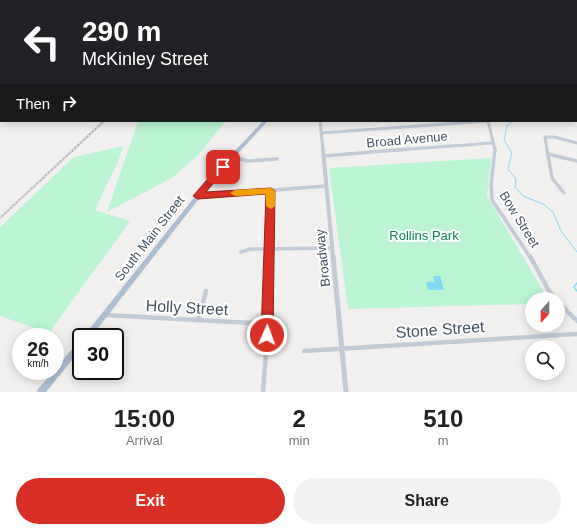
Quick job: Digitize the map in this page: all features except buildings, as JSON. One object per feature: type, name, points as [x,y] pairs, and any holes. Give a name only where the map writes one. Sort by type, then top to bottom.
[{"type":"main road","name":"South Main Street","points":[[93,328],[198,196],[265,122]]},
{"type":"main road","points":[[41,392],[72,355]]},
{"type":"street","name":"Broadway","points":[[320,122],[346,392]]},
{"type":"street","points":[[321,133],[474,122]]},
{"type":"street","name":"Bow Street","points":[[488,122],[495,156],[491,185],[492,200],[530,256],[550,292]]},
{"type":"street","points":[[564,193],[553,181],[545,137],[554,137],[577,143]]},
{"type":"street","name":"Broad Avenue","points":[[323,156],[493,143]]},
{"type":"street","points":[[548,154],[577,162]]},
{"type":"street","points":[[232,157],[248,161],[277,159]]},
{"type":"street","points":[[198,196],[326,186]]},
{"type":"street","points":[[263,392],[268,324],[271,191]]},
{"type":"street","points":[[241,252],[250,248],[332,248]]},
{"type":"street","points":[[198,320],[206,291]]},
{"type":"street","points":[[565,309],[577,321]]},
{"type":"street","name":"Holly Street","points":[[105,314],[268,324]]},
{"type":"street","name":"Stone Street","points":[[304,351],[577,334]]},
{"type":"green space","points":[[138,122],[225,122],[200,153],[172,178],[107,212]]},
{"type":"green space","points":[[123,146],[119,159],[95,210],[130,221],[53,328],[35,328],[0,316],[0,227],[74,157]]},
{"type":"green space","name":"Rollins Park","points":[[491,158],[487,196],[544,292],[525,292],[525,304],[348,309],[329,168]]},
{"type":"water","points":[[433,276],[440,276],[444,290],[428,290],[426,282],[435,282]]},
{"type":"waterway","points":[[512,122],[507,126],[504,140],[512,153],[508,169],[516,179],[515,187],[523,196],[543,204],[553,212],[561,231],[577,252]]},
{"type":"waterway","points":[[577,283],[574,287],[577,291]]},
{"type":"railway","points":[[0,218],[103,122]]},
{"type":"slow traffic","points":[[235,193],[271,191],[271,206]]},
{"type":"route","points":[[223,167],[198,196],[271,191],[267,335]]}]
